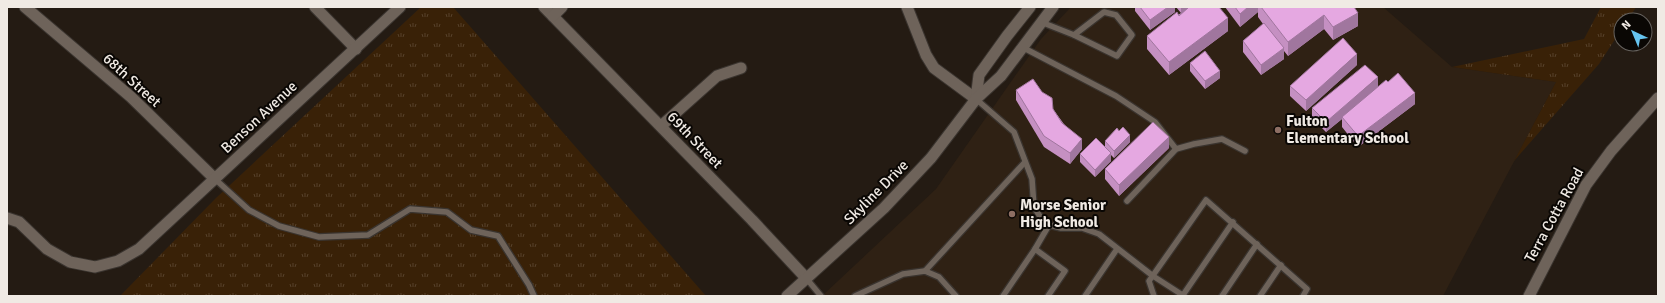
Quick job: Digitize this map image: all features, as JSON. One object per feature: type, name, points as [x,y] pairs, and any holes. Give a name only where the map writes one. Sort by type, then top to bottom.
[{"type":"street","name":"68th Street","points":[[25,7],[131,97],[215,179]]},
{"type":"street","points":[[315,7],[356,48]]},
{"type":"street","name":"Benson Avenue","points":[[7,218],[19,222],[47,249],[70,262],[95,267],[118,262],[138,248],[215,179],[400,7]]},
{"type":"street","name":"69th Street","points":[[544,7],[752,220],[806,278]]},
{"type":"street","points":[[553,16],[562,7]]},
{"type":"street","points":[[907,7],[926,55],[934,68],[976,99]]},
{"type":"street","points":[[976,99],[978,75],[1030,7]]},
{"type":"street","name":"Skyline Drive","points":[[787,296],[893,199],[931,158],[976,99],[1001,76],[1053,7]]},
{"type":"street","points":[[661,126],[717,76],[741,68]]},
{"type":"street","name":"Terra Cotta Road","points":[[1529,296],[1586,185],[1611,151],[1658,98]]},
{"type":"lane","points":[[1042,22],[1074,35],[1117,56],[1132,35],[1116,15],[1104,12],[1074,35]]},
{"type":"lane","points":[[1022,47],[1116,96],[1154,122],[1176,149]]},
{"type":"lane","points":[[976,99],[1014,132],[1032,179],[1034,207],[1041,218],[1049,225],[1061,228],[1082,228],[1099,234],[1153,276],[1184,295],[1233,222]]},
{"type":"lane","points":[[1127,201],[1176,149],[1222,139],[1245,151]]},
{"type":"lane","points":[[925,271],[1025,162]]},
{"type":"lane","points":[[215,179],[249,210],[279,226],[319,237],[368,235],[410,209],[447,212],[471,230],[498,236],[529,285],[534,296]]},
{"type":"lane","points":[[1154,296],[1149,281],[1206,200],[1233,222],[1307,289],[1303,296]]},
{"type":"lane","points":[[1003,296],[1035,249],[1049,225]]},
{"type":"lane","points":[[1222,296],[1257,244]]},
{"type":"lane","points":[[1035,249],[1065,271],[1048,296]]},
{"type":"lane","points":[[1085,296],[1117,249]]},
{"type":"lane","points":[[1260,296],[1280,265]]},
{"type":"lane","points":[[855,296],[903,274],[925,271],[939,277],[956,296]]},
{"type":"lane","name":"69th Street","points":[[806,278],[821,296]]},
{"type":"shaded area","name":"Fulton Elementary School","points":[[1071,7],[1383,7],[1452,67],[1556,82],[1443,296],[822,296],[936,189],[1041,39]]},
{"type":"green space","points":[[421,7],[453,7],[706,296],[120,296],[216,198]]},
{"type":"green space","points":[[1601,7],[1636,7],[1633,12],[1613,12],[1613,42],[1599,64],[1514,161],[1556,82],[1452,67],[1584,39]]},
{"type":"building","points":[[1140,7],[1168,7],[1150,20]]},
{"type":"building","points":[[1189,7],[1219,7],[1228,18],[1169,62],[1147,36],[1177,12],[1179,16]]},
{"type":"building","points":[[1235,7],[1248,7],[1240,14]]},
{"type":"building","points":[[1261,7],[1354,7],[1358,13],[1333,27],[1324,15],[1288,42]]},
{"type":"building","points":[[1264,23],[1284,48],[1261,65],[1243,41]]},
{"type":"building","points":[[1343,38],[1357,54],[1306,100],[1290,86]]},
{"type":"building","points":[[1205,51],[1220,71],[1205,81],[1190,63]]},
{"type":"building","points":[[1365,65],[1378,77],[1326,122],[1312,108]]},
{"type":"building","points":[[1398,73],[1415,93],[1358,136],[1342,117],[1386,80],[1388,82]]},
{"type":"building","points":[[1033,79],[1042,92],[1052,98],[1053,109],[1062,123],[1082,139],[1070,153],[1044,136],[1016,90]]},
{"type":"building","points":[[1153,122],[1169,137],[1119,185],[1105,169]]},
{"type":"building","points":[[1123,127],[1130,135],[1114,151],[1105,141],[1117,128],[1119,131]]},
{"type":"building","points":[[1096,138],[1111,153],[1095,170],[1080,154]]},
{"type":"place","name":"Fulton Elementary School","points":[[1278,130]]},
{"type":"place","name":"Morse Senior High School","points":[[1012,214]]}]
